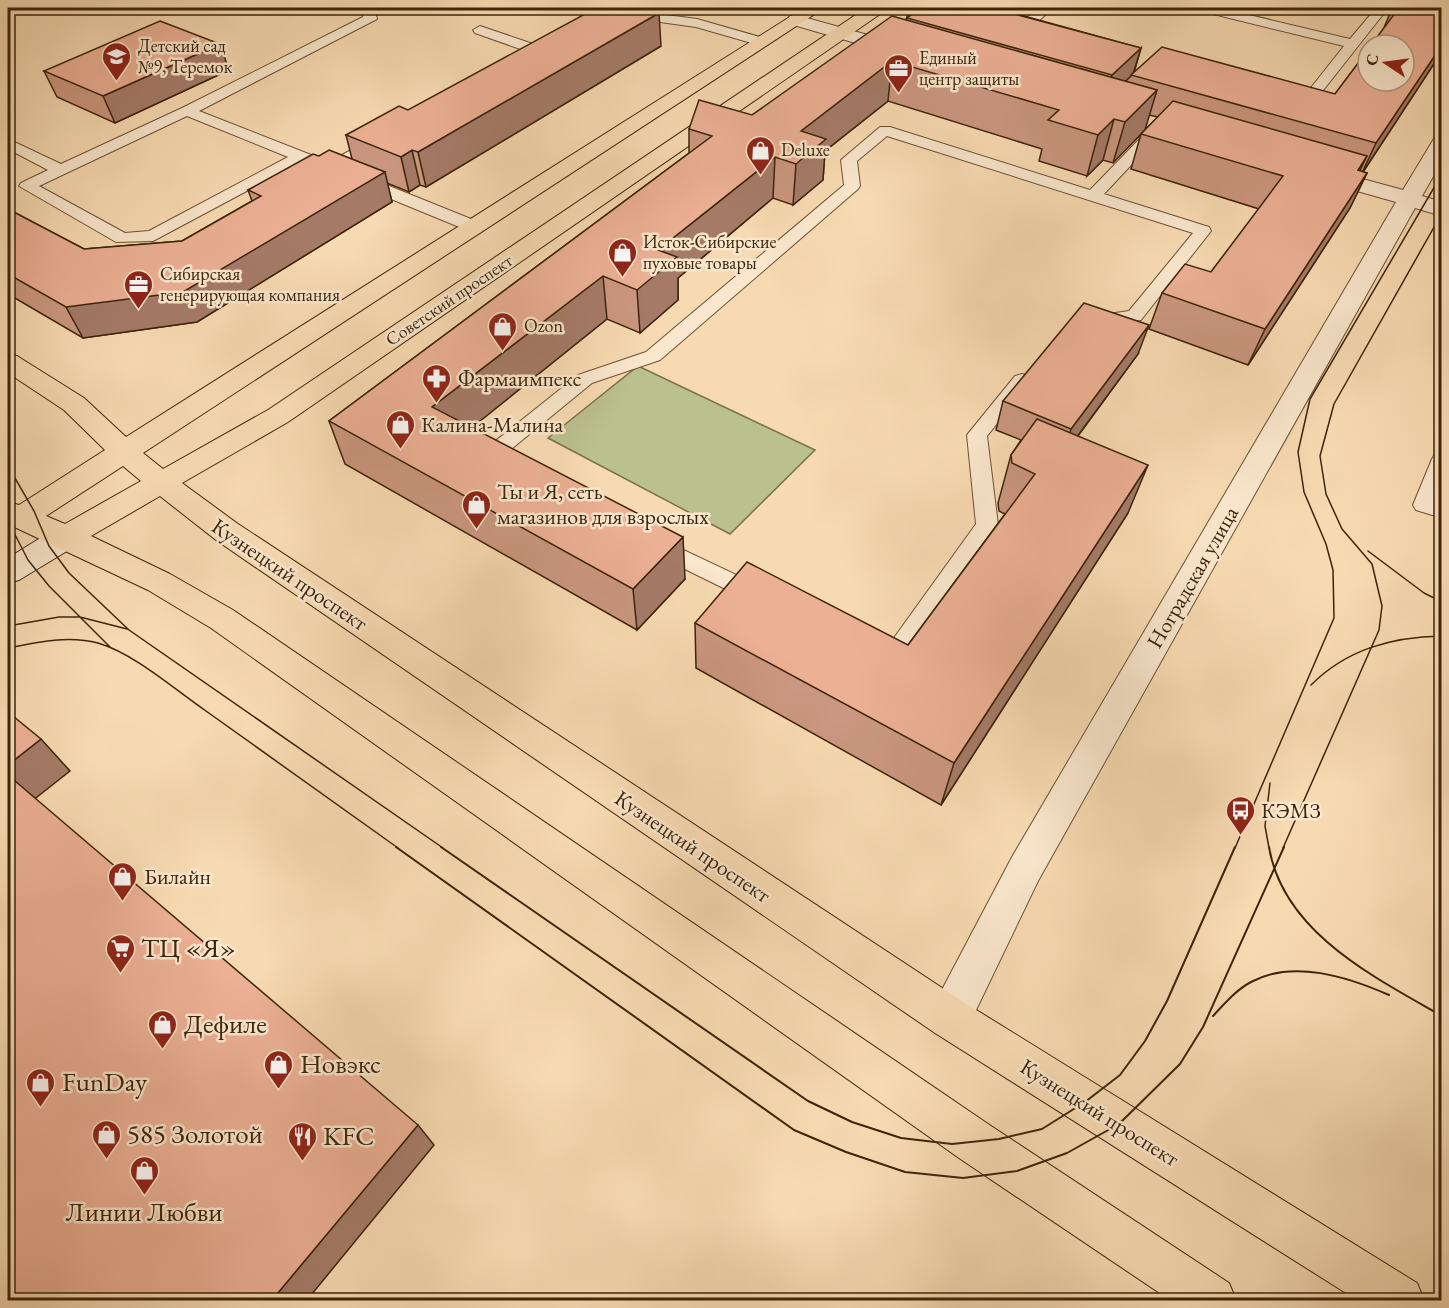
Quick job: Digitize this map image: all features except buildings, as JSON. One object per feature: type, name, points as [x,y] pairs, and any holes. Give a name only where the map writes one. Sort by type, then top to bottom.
[{"type":"main road","points":[[12,519],[124,452],[815,8]]},
{"type":"main road","name":"Советский проспект","points":[[66,537],[278,416],[877,8]]},
{"type":"main road","name":"Кузнецкий проспект","points":[[8,362],[74,404],[124,452],[227,532],[950,1018],[1400,1300]]},
{"type":"main road","points":[[12,519],[66,537],[159,582],[222,619],[975,1142],[1212,1300]]},
{"type":"street","points":[[796,20],[926,58]]},
{"type":"street","points":[[1138,120],[1182,133]]},
{"type":"street","name":"Ноградская улица","points":[[950,1018],[1025,869],[1442,141]]},
{"type":"street","points":[[1302,168],[1442,209]]},
{"type":"street","name":"Советский проспект","points":[[8,572],[66,537]]},
{"type":"lane","points":[[300,157],[153,236],[122,238],[27,186],[188,111],[370,19],[369,11],[358,8]]},
{"type":"lane","points":[[588,8],[697,23],[762,42]]},
{"type":"lane","points":[[1047,8],[1024,26],[1056,36]]},
{"type":"lane","points":[[1206,8],[1352,44]]},
{"type":"lane","points":[[1282,98],[1305,104],[1352,44],[1375,9]]},
{"type":"lane","points":[[480,30],[537,50],[506,68]]},
{"type":"lane","points":[[188,111],[475,227]]},
{"type":"lane","points":[[1093,196],[1160,126]]},
{"type":"lane","points":[[507,471],[485,460],[585,379],[653,356],[852,186],[849,160],[885,130],[1203,231],[1135,316],[1078,324]]},
{"type":"lane","points":[[330,168],[392,133]]},
{"type":"lane","points":[[8,143],[60,170]]},
{"type":"lane","points":[[869,650],[891,661],[987,525],[977,435],[1037,362]]},
{"type":"lane","points":[[1442,459],[1424,505],[1442,511]]},
{"type":"lane","points":[[635,534],[773,603]]},
{"type":"green space","points":[[638,366],[815,450],[730,534],[548,438]]},
{"type":"tram line","points":[[1235,848],[1334,618],[1333,570],[1326,544],[1304,492],[1298,452],[1310,399],[1442,174]]},
{"type":"tram line","points":[[1372,647],[1379,630],[1382,606],[1372,564],[1342,529],[1326,494],[1320,456],[1334,404],[1442,213]]},
{"type":"tram line","points":[[8,466],[34,511],[49,546],[69,573],[129,630],[443,848]]},
{"type":"tram line","points":[[8,521],[28,560],[49,586],[80,617]]},
{"type":"tram line","points":[[1368,551],[1424,593],[1442,602]]},
{"type":"tram line","points":[[8,626],[59,617],[80,617]]},
{"type":"tram line","points":[[80,617],[127,629]]},
{"type":"tram line","points":[[80,617],[110,647]]},
{"type":"tram line","points":[[1372,647],[1406,639],[1442,636]]},
{"type":"tram line","points":[[8,648],[64,639],[98,643],[126,655],[398,848]]},
{"type":"tram line","points":[[1283,848],[1372,647]]},
{"type":"tram line","points":[[1311,685],[1340,662],[1372,647]]},
{"type":"tram line","points":[[1269,848],[1265,826],[1270,783]]},
{"type":"tram line","points":[[396,847],[794,1130],[846,1152],[905,1172],[963,1178],[1017,1171],[1067,1153],[1119,1124],[1180,1064],[1203,1027],[1275,867]]},
{"type":"tram line","points":[[441,847],[808,1101],[852,1122],[901,1138],[952,1144],[999,1139],[1042,1129],[1085,1102],[1120,1075],[1145,1041],[1167,1001],[1235,847]]},
{"type":"tram line","points":[[1269,847],[1275,867]]},
{"type":"tram line","points":[[1275,867],[1284,847]]},
{"type":"tram line","points":[[1275,867],[1292,904],[1312,928],[1335,949],[1388,985],[1442,1016]]},
{"type":"tram line","points":[[1213,1016],[1246,985],[1267,975],[1285,972],[1320,973],[1356,982],[1389,995]]},
{"type":"place","name":"Детский сад №9, Теремок","points":[[117,82]]},
{"type":"place","name":"Единый центр защиты","points":[[898,94]]},
{"type":"place","name":"Deluxe","points":[[760,176]]},
{"type":"place","name":"Исток-Сибирские пуховые товары","points":[[622,278]]},
{"type":"place","name":"Сибирская генерирующая компания","points":[[139,310]]},
{"type":"place","name":"Ozon","points":[[503,352]]},
{"type":"place","name":"Фармаимпекс","points":[[437,404]]},
{"type":"place","name":"Калина-Малина","points":[[400,450]]},
{"type":"place","name":"Ты и Я, сеть магазинов для взрослых","points":[[476,530]]},
{"type":"place","name":"КЭМЗ","points":[[1240,836]]},
{"type":"place","name":"Билайн","points":[[123,902]]},
{"type":"place","name":"ТЦ «Я»","points":[[120,974]]},
{"type":"place","name":"Дефиле","points":[[163,1050]]},
{"type":"place","name":"Новэкс","points":[[279,1090]]},
{"type":"place","name":"FunDay","points":[[41,1108]]},
{"type":"place","name":"585 Золотой","points":[[106,1160]]},
{"type":"place","name":"KFC","points":[[302,1162]]},
{"type":"place","name":"Линии Любви","points":[[144,1196]]}]
